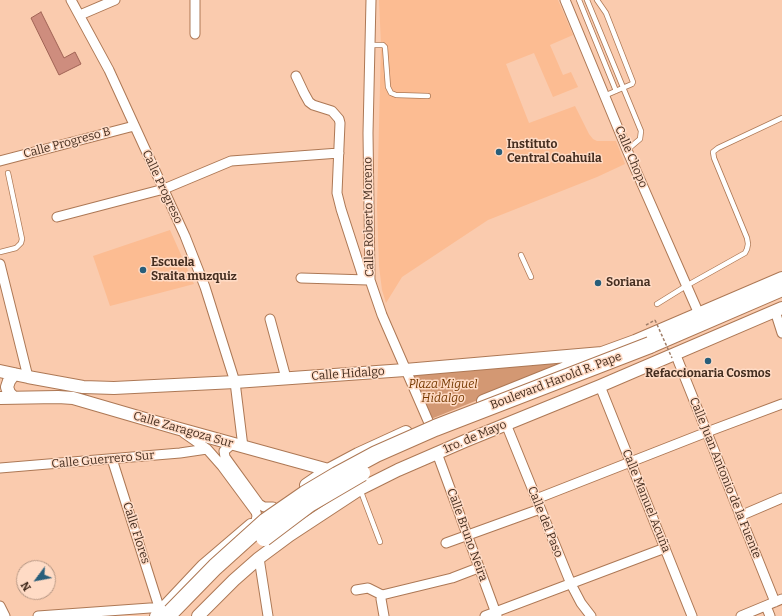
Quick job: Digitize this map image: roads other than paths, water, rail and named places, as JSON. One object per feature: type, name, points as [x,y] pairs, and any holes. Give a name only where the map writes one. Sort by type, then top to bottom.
[{"type":"highway","name":"Boulevard Harold R. Pape","points":[[652,349],[782,288]]},
{"type":"highway","name":"Boulevard Harold R. Pape","points":[[167,612],[266,522],[305,494],[336,475],[376,454],[428,431],[652,349],[780,305]]},
{"type":"main road","points":[[167,612],[214,556],[273,508],[328,470],[380,443],[699,314],[782,278]]},
{"type":"main road","name":"1ro. de Mayo","points":[[198,616],[234,580],[259,558],[290,535],[360,489],[437,453],[673,356],[780,305]]},
{"type":"main road","name":"Calle Hidalgo","points":[[28,378],[83,387],[114,388],[235,382],[405,370],[607,351]]},
{"type":"main road","points":[[0,371],[14,374],[28,378],[30,389],[28,393],[19,397],[9,393],[7,387],[14,374]]},
{"type":"main road","name":"Calle Zaragoza Sur","points":[[0,398],[58,396],[73,398],[328,470],[342,475],[360,489]]},
{"type":"main road","points":[[307,485],[313,485],[322,491],[326,504],[325,512]]},
{"type":"street","name":"Calle Progreso","points":[[71,0],[109,70],[185,236],[205,288],[235,382],[238,445]]},
{"type":"street","points":[[80,15],[115,0]]},
{"type":"street","points":[[195,0],[195,34]]},
{"type":"street","name":"Calle Roberto Moreno","points":[[371,0],[367,280],[429,423]]},
{"type":"street","name":"Calle Chopo","points":[[565,0],[627,150],[699,314]]},
{"type":"street","points":[[296,76],[309,102],[313,105],[332,111],[339,119],[339,153],[336,186],[338,200],[367,280],[301,278]]},
{"type":"street","name":"Calle Progreso B","points":[[0,161],[134,126]]},
{"type":"street","points":[[57,217],[164,189],[231,161],[339,153]]},
{"type":"street","points":[[1,270],[28,378]]},
{"type":"street","points":[[780,305],[782,333]]},
{"type":"street","points":[[270,319],[286,378]]},
{"type":"street","name":"Calle Juan Antonio de la Fuente","points":[[673,356],[707,432],[774,602],[770,616]]},
{"type":"street","name":"Calle Manuel Acuña","points":[[600,386],[692,616]]},
{"type":"street","points":[[536,499],[782,404]]},
{"type":"street","name":"Calle del Paso","points":[[506,424],[571,584],[580,603],[588,614]]},
{"type":"street","points":[[176,428],[207,449],[215,457],[256,512],[256,521]]},
{"type":"street","points":[[238,445],[224,452],[225,457],[259,504],[264,507],[273,508]]},
{"type":"street","name":"Calle Guerrero Sur","points":[[0,468],[180,453],[207,449]]},
{"type":"street","name":"Calle Bruno Neira","points":[[437,453],[466,536],[496,614]]},
{"type":"street","name":"Calle Flores","points":[[112,459],[167,612]]},
{"type":"street","points":[[740,516],[782,498]]},
{"type":"street","points":[[446,543],[540,509]]},
{"type":"street","points":[[485,616],[496,614],[665,548]]},
{"type":"street","points":[[259,558],[268,616]]},
{"type":"street","points":[[356,590],[365,588],[382,595],[452,578],[478,568]]},
{"type":"street","points":[[382,595],[380,599],[384,616]]},
{"type":"street","points":[[741,616],[774,602]]},
{"type":"street","points":[[0,606],[5,616]]},
{"type":"street","points":[[38,616],[167,612]]},
{"type":"lane","points":[[579,0],[616,90]]},
{"type":"lane","points":[[587,0],[641,130],[640,139],[627,150]]},
{"type":"lane","points":[[597,0],[606,12],[633,82],[604,96]]},
{"type":"lane","points":[[370,45],[383,45],[385,47],[388,87],[391,93],[396,95],[428,96]]},
{"type":"lane","points":[[657,304],[686,286],[741,256],[747,249],[747,238],[714,158],[713,152],[718,148],[782,118]]},
{"type":"lane","points":[[0,252],[16,248],[21,243],[22,239],[8,173]]},
{"type":"lane","points":[[521,255],[531,277]]},
{"type":"lane","points":[[360,489],[380,542]]},
{"type":"place","name":"Instituto Central Coahuila","points":[[499,152]]},
{"type":"place","name":"Escuela Sraita muzquiz","points":[[143,270]]},
{"type":"place","name":"Soriana","points":[[598,283]]},
{"type":"place","name":"Refaccionaria Cosmos","points":[[708,361]]},
{"type":"park label","name":"Plaza Miguel Hidalgo","points":[[443,392]]}]
